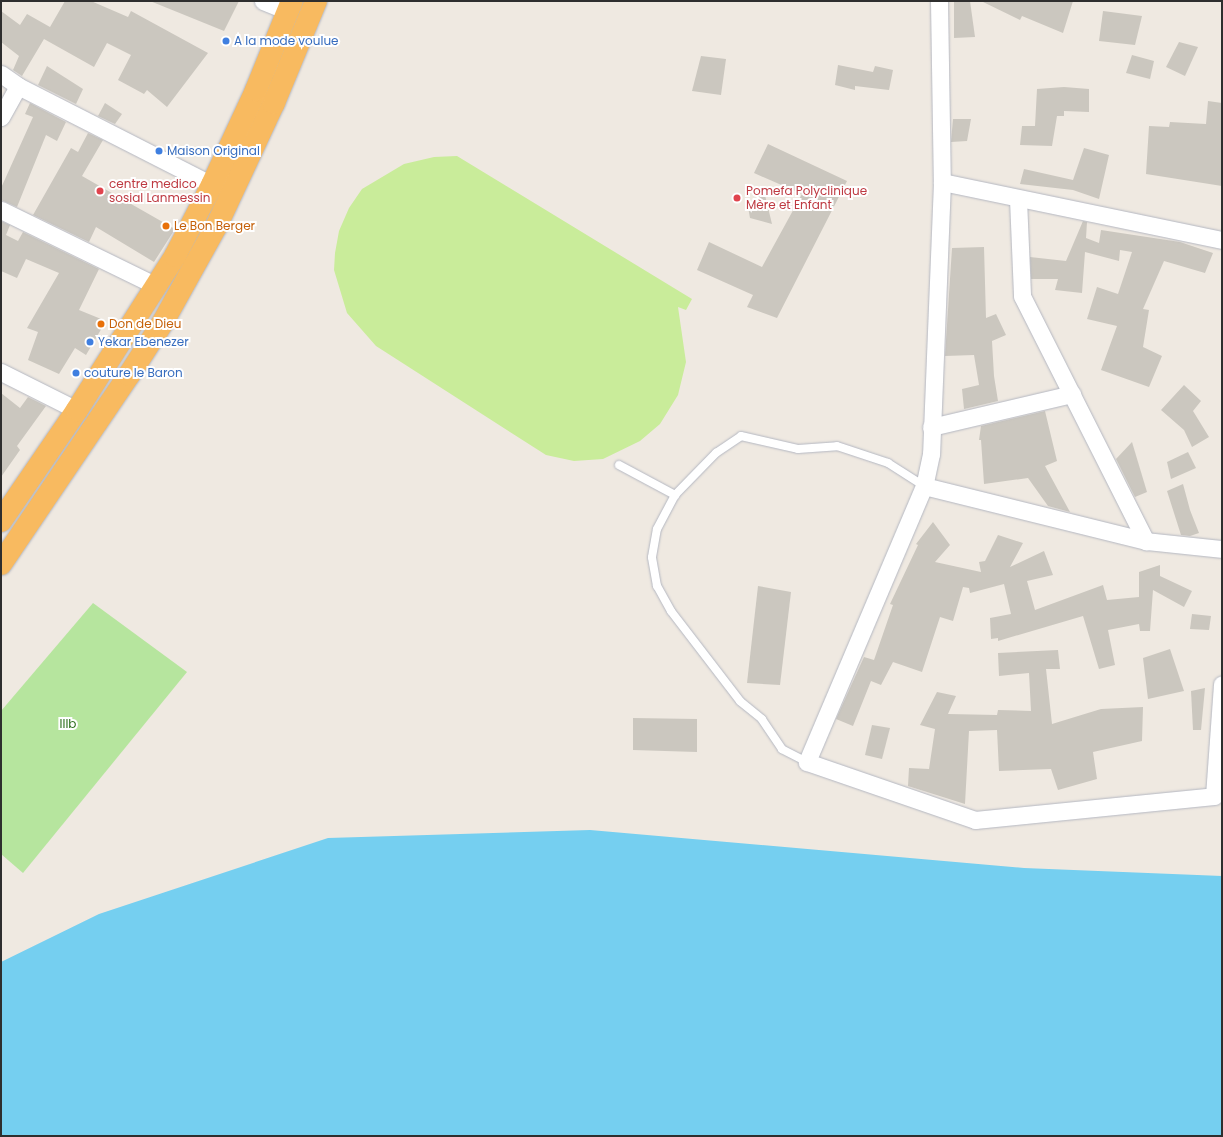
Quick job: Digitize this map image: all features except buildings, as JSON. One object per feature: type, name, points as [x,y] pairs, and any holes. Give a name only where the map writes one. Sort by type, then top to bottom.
[{"type":"highway","points":[[1,564],[129,375],[163,322],[213,232],[271,110],[316,1]]},
{"type":"highway","points":[[1,521],[77,410],[157,286],[212,185],[256,90],[290,6]]},
{"type":"street","points":[[263,1],[290,6]]},
{"type":"street","points":[[939,1],[942,182],[931,454],[924,486],[807,762],[975,820],[1214,796],[1222,684]]},
{"type":"street","points":[[1,74],[18,86],[212,185]]},
{"type":"street","points":[[1,117],[18,86]]},
{"type":"street","points":[[942,182],[1018,199],[1222,240]]},
{"type":"street","points":[[1018,199],[1022,296],[1146,541]]},
{"type":"street","points":[[1,210],[157,286]]},
{"type":"street","points":[[1,372],[77,410]]},
{"type":"street","points":[[931,427],[1072,394]]},
{"type":"street","points":[[924,486],[1146,541],[1222,549]]},
{"type":"lane","points":[[807,762],[782,749],[762,720],[740,700],[671,611],[657,586],[652,557],[657,529],[675,495],[716,453],[741,436],[798,449],[837,446],[888,463],[924,486]]},
{"type":"lane","points":[[619,465],[675,495]]},
{"type":"green space","points":[[457,156],[692,299],[686,310],[678,307],[686,362],[678,395],[660,424],[640,441],[603,459],[574,461],[546,455],[376,346],[347,313],[334,270],[335,253],[339,231],[349,208],[362,189],[404,164],[434,157]]},
{"type":"green space","name":"IIIb","points":[[93,603],[187,672],[23,873],[1,854],[1,711]]},
{"type":"water","points":[[590,830],[1024,868],[1222,876],[1222,1136],[1,1136],[1,962],[99,914],[328,838]]},
{"type":"place","name":"A la mode voulue","points":[[226,41]]},
{"type":"place","name":"Maison Original","points":[[159,151]]},
{"type":"place","name":"centre medico sosial Lanmessin","points":[[100,191]]},
{"type":"place","name":"Pomefa Polyclinique Mère et Enfant","points":[[737,198]]},
{"type":"place","name":"Le Bon Berger","points":[[166,226]]},
{"type":"place","name":"Don de Dieu","points":[[101,324]]},
{"type":"place","name":"Yekar Ebenezer","points":[[90,342]]},
{"type":"place","name":"couture le Baron","points":[[76,373]]}]
